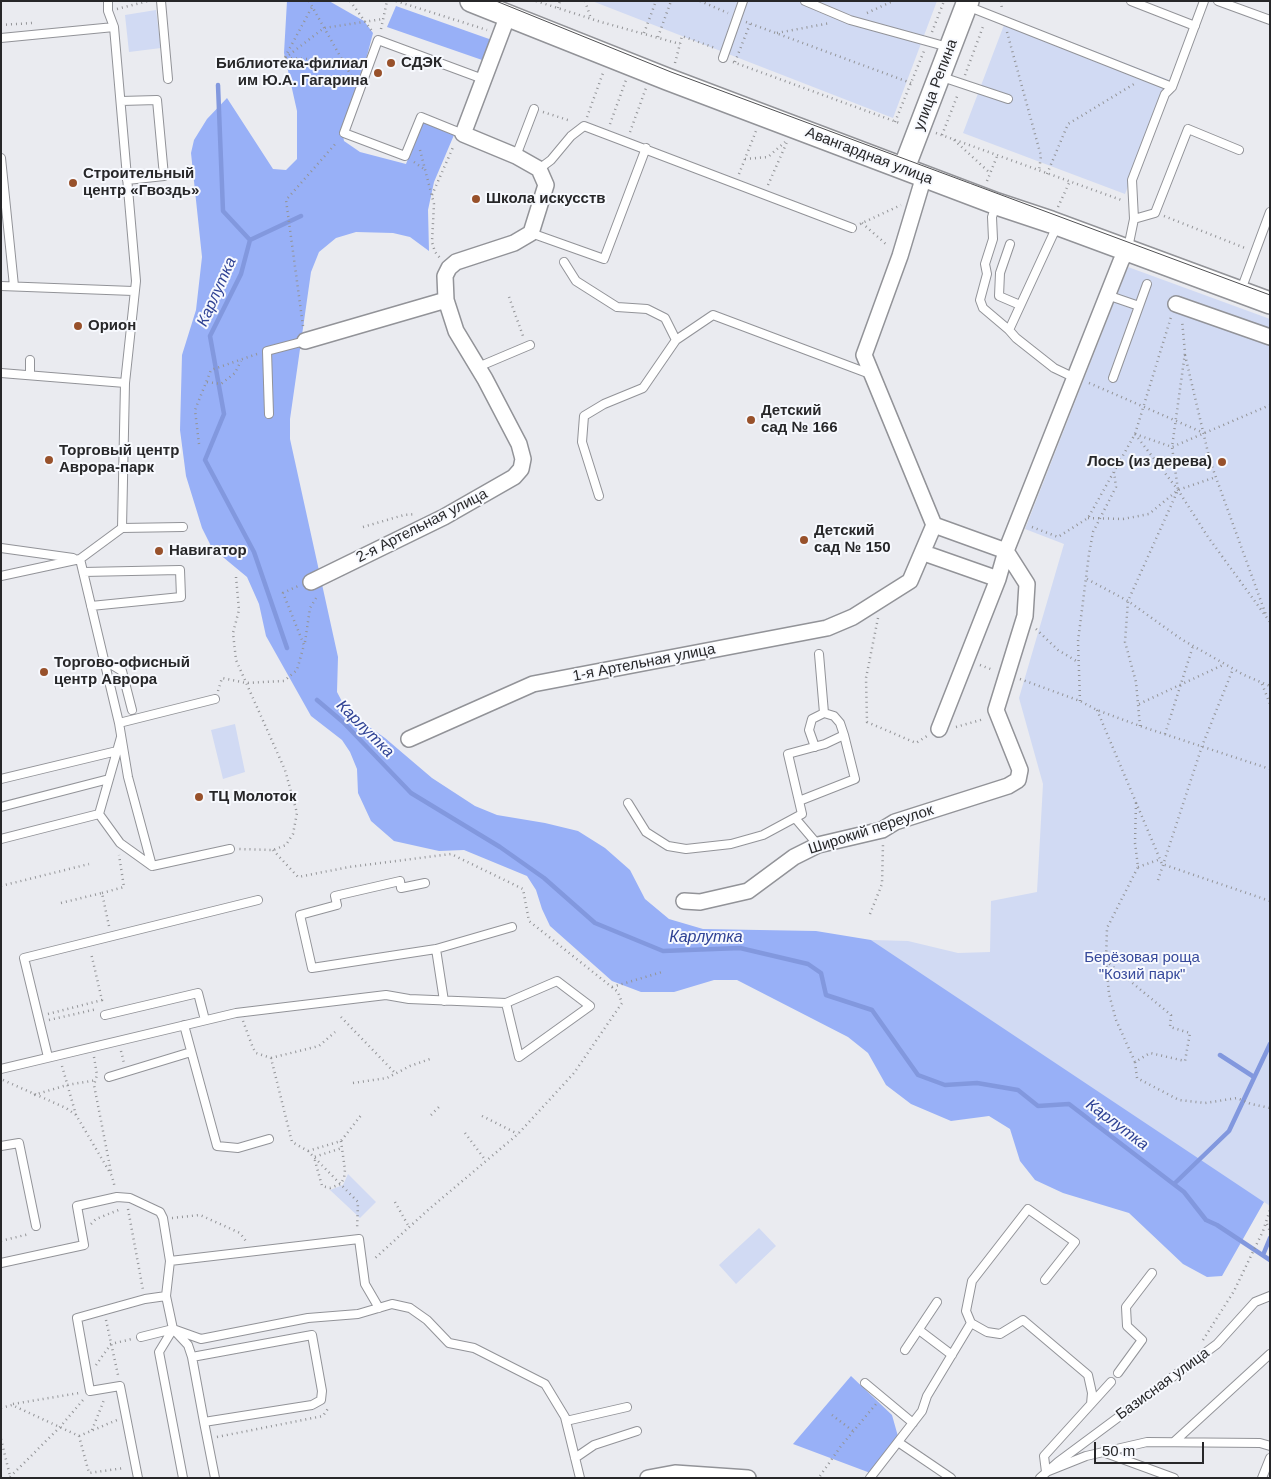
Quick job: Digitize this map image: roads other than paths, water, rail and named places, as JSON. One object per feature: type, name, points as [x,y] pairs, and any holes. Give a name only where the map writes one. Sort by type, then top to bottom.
[{"type":"street","name":"Авангардная улица","points":[[471,1],[667,79],[997,204],[1055,223],[1270,303]]},
{"type":"street","name":"улица Репина","points":[[904,168],[967,3]]},
{"type":"street","points":[[478,367],[456,331],[446,300],[445,276],[449,268],[456,262],[514,243],[531,233],[546,185],[539,169],[516,156],[461,133],[508,15]]},
{"type":"street","points":[[924,176],[900,256],[864,355],[934,525],[1006,552]]},
{"type":"street","points":[[939,729],[998,579],[1006,552],[1127,250]]},
{"type":"street","points":[[304,341],[446,300]]},
{"type":"street","points":[[1179,311],[1270,337]]},
{"type":"street","name":"2-я Артельная улица","points":[[311,582],[444,517],[514,477],[521,469],[523,459],[519,444],[478,367]]},
{"type":"street","name":"1-я Артельная улица","points":[[409,739],[533,684],[827,628],[853,617],[910,581],[924,553],[934,525]]},
{"type":"street","name":"Широкий переулок","points":[[684,902],[700,902],[748,891],[794,857],[818,844],[882,830],[894,822],[1008,786],[1018,780],[1020,770],[996,710],[1025,616],[1027,584],[1006,552]]},
{"type":"street","points":[[924,553],[998,579]]},
{"type":"street","points":[[648,1478],[675,1473],[748,1478]]},
{"type":"lane","points":[[108,1],[108,11],[114,27],[136,281],[133,291],[125,383],[122,528]]},
{"type":"lane","points":[[161,1],[168,79]]},
{"type":"lane","points":[[723,58],[743,1]]},
{"type":"lane","points":[[805,1],[850,20],[950,48]]},
{"type":"lane","points":[[1130,1],[1195,26]]},
{"type":"lane","points":[[1127,250],[1134,219],[1132,180],[1165,94],[1172,87],[1204,1]]},
{"type":"lane","points":[[1218,1],[1270,20]]},
{"type":"lane","points":[[967,3],[1172,87]]},
{"type":"lane","points":[[1,38],[114,27]]},
{"type":"lane","points":[[461,133],[420,117],[405,156],[344,133],[378,40],[483,79]]},
{"type":"lane","points":[[940,76],[1008,100]]},
{"type":"lane","points":[[121,101],[157,100],[164,176],[127,180]]},
{"type":"lane","points":[[516,156],[534,109]]},
{"type":"lane","points":[[539,169],[551,160],[571,136],[584,126],[852,228]]},
{"type":"lane","points":[[1134,219],[1155,213],[1188,129],[1239,150]]},
{"type":"lane","points":[[531,233],[604,259],[646,148]]},
{"type":"lane","points":[[1,158],[14,286]]},
{"type":"lane","points":[[997,204],[992,217],[993,239],[985,264],[987,274],[980,300],[983,308],[1010,330],[1016,338],[1054,368],[1075,378]]},
{"type":"lane","points":[[1240,293],[1270,212]]},
{"type":"lane","points":[[1010,330],[1055,223]]},
{"type":"lane","points":[[1010,244],[1000,273],[999,296],[1020,305]]},
{"type":"lane","points":[[564,262],[576,281],[616,307],[648,309],[665,318],[676,340]]},
{"type":"lane","points":[[1113,378],[1147,284]]},
{"type":"lane","points":[[1,286],[133,291]]},
{"type":"lane","points":[[1108,295],[1139,306]]},
{"type":"lane","points":[[599,496],[582,442],[584,416],[604,404],[643,388],[676,340],[713,315],[872,374]]},
{"type":"lane","points":[[269,414],[267,350],[304,341]]},
{"type":"lane","points":[[478,367],[528,346]]},
{"type":"lane","points":[[30,360],[30,375]]},
{"type":"lane","points":[[1,373],[125,383]]},
{"type":"lane","points":[[1,576],[80,559],[122,528],[183,527]]},
{"type":"lane","points":[[1,548],[80,559]]},
{"type":"lane","points":[[80,559],[120,723],[128,777],[152,866]]},
{"type":"lane","points":[[83,572],[180,570],[181,597],[91,606]]},
{"type":"lane","points":[[819,654],[824,712]]},
{"type":"lane","points":[[104,660],[122,671],[132,710]]},
{"type":"lane","points":[[120,723],[215,699]]},
{"type":"lane","points":[[799,801],[855,779],[840,723],[834,716],[824,712]]},
{"type":"lane","points":[[815,747],[809,730],[812,719],[824,712]]},
{"type":"lane","points":[[99,814],[122,735]]},
{"type":"lane","points":[[628,804],[646,832],[668,846],[686,849],[739,842],[764,835],[802,814],[788,754],[815,747],[844,735]]},
{"type":"lane","points":[[1,779],[117,751]]},
{"type":"lane","points":[[1,807],[108,779]]},
{"type":"lane","points":[[99,814],[120,843],[152,866],[230,849]]},
{"type":"lane","points":[[1,839],[99,814]]},
{"type":"lane","points":[[795,818],[818,844]]},
{"type":"lane","points":[[424,883],[401,888],[400,881],[335,896],[337,905],[300,915],[312,968],[436,949],[512,927]]},
{"type":"lane","points":[[48,1057],[24,958],[258,900]]},
{"type":"lane","points":[[436,949],[444,1001]]},
{"type":"lane","points":[[1,1069],[236,1013],[310,1002],[386,995],[444,1001],[506,1003],[557,981],[590,1006],[519,1058],[506,1003]]},
{"type":"lane","points":[[105,1015],[198,993],[205,1020]]},
{"type":"lane","points":[[184,1025],[217,1146],[238,1148],[269,1139]]},
{"type":"lane","points":[[109,1076],[191,1052]]},
{"type":"lane","points":[[1,1146],[18,1143],[36,1226]]},
{"type":"lane","points":[[1,1263],[84,1245],[76,1206],[117,1197],[130,1198],[153,1207],[160,1212],[163,1218],[170,1261],[166,1296],[173,1329],[188,1345],[192,1357],[215,1478]]},
{"type":"lane","points":[[1045,1280],[1075,1242],[1028,1209],[972,1281],[966,1311],[971,1323],[987,1332],[1000,1334],[1023,1320],[1088,1375],[1092,1393],[1091,1405]]},
{"type":"lane","points":[[170,1261],[255,1253],[358,1239],[365,1284],[379,1308]]},
{"type":"lane","points":[[1118,1373],[1142,1340],[1127,1326],[1126,1306],[1152,1273]]},
{"type":"lane","points":[[138,1478],[120,1386],[90,1391],[77,1318],[145,1299],[166,1296]]},
{"type":"lane","name":"Базисная улица","points":[[1043,1475],[1217,1344],[1255,1302],[1270,1296]]},
{"type":"lane","points":[[905,1350],[937,1302]]},
{"type":"lane","points":[[141,1337],[173,1329],[201,1339],[308,1318],[358,1314],[392,1304],[410,1308],[427,1320],[449,1343],[474,1348],[545,1384],[566,1421],[580,1478]]},
{"type":"lane","points":[[204,1422],[312,1405],[321,1400],[322,1391],[308,1318]]},
{"type":"lane","points":[[870,1478],[922,1411],[927,1396],[971,1323]]},
{"type":"lane","points":[[173,1329],[159,1352],[182,1478]]},
{"type":"lane","points":[[919,1330],[952,1355]]},
{"type":"lane","points":[[192,1357],[312,1335]]},
{"type":"lane","points":[[1175,1442],[1270,1354]]},
{"type":"lane","points":[[1111,1382],[1044,1456],[1043,1475],[1086,1456],[1147,1442],[1260,1443],[1270,1446]]},
{"type":"lane","points":[[865,1383],[913,1423]]},
{"type":"lane","points":[[566,1421],[627,1408]]},
{"type":"lane","points":[[576,1458],[594,1445],[637,1432]]},
{"type":"lane","points":[[898,1442],[950,1478]]},
{"type":"lane","points":[[1103,1452],[1174,1478]]},
{"type":"lane","points":[[1262,1478],[1270,1458]]},
{"type":"waterway","name":"Карлутка","points":[[218,85],[223,211],[250,240],[241,274],[210,336],[224,414],[205,460],[254,552],[287,648]]},
{"type":"waterway","points":[[250,240],[301,216]]},
{"type":"waterway","name":"Карлутка","points":[[317,700],[343,722],[411,793],[500,847],[544,878],[595,923],[663,951],[740,948],[808,964],[821,973],[826,995],[872,1010],[918,1075],[945,1085],[977,1083],[1018,1090],[1038,1106],[1069,1104],[1184,1192],[1206,1220],[1217,1225],[1270,1260]]},
{"type":"waterway","points":[[1174,1184],[1229,1131],[1270,1044]]},
{"type":"waterway","points":[[1220,1055],[1254,1077]]},
{"type":"waterway","points":[[1263,1255],[1270,1238]]},
{"type":"tram line","points":[[496,1],[671,72],[1270,295]]},
{"type":"place","name":"СДЭК","points":[[391,63]]},
{"type":"place","name":"Библиотека-филиал им Ю.А. Гагарина","points":[[378,73]]},
{"type":"place","name":"Строительный центр «Гвоздь»","points":[[73,183]]},
{"type":"place","name":"Школа искусств","points":[[476,199]]},
{"type":"place","name":"Орион","points":[[78,326]]},
{"type":"place","name":"Детский сад № 166","points":[[751,420]]},
{"type":"place","name":"Торговый центр Аврора-парк","points":[[49,460]]},
{"type":"place","name":"Лось (из дерева)","points":[[1222,462]]},
{"type":"place","name":"Детский сад № 150","points":[[804,540]]},
{"type":"place","name":"Навигатор","points":[[159,551]]},
{"type":"place","name":"Торгово-офисный центр Аврора","points":[[44,672]]},
{"type":"place","name":"ТЦ Молоток","points":[[199,797]]},
{"type":"park label","name":"Берёзовая роща \"Козий парк\"","points":[[1142,966]]}]
